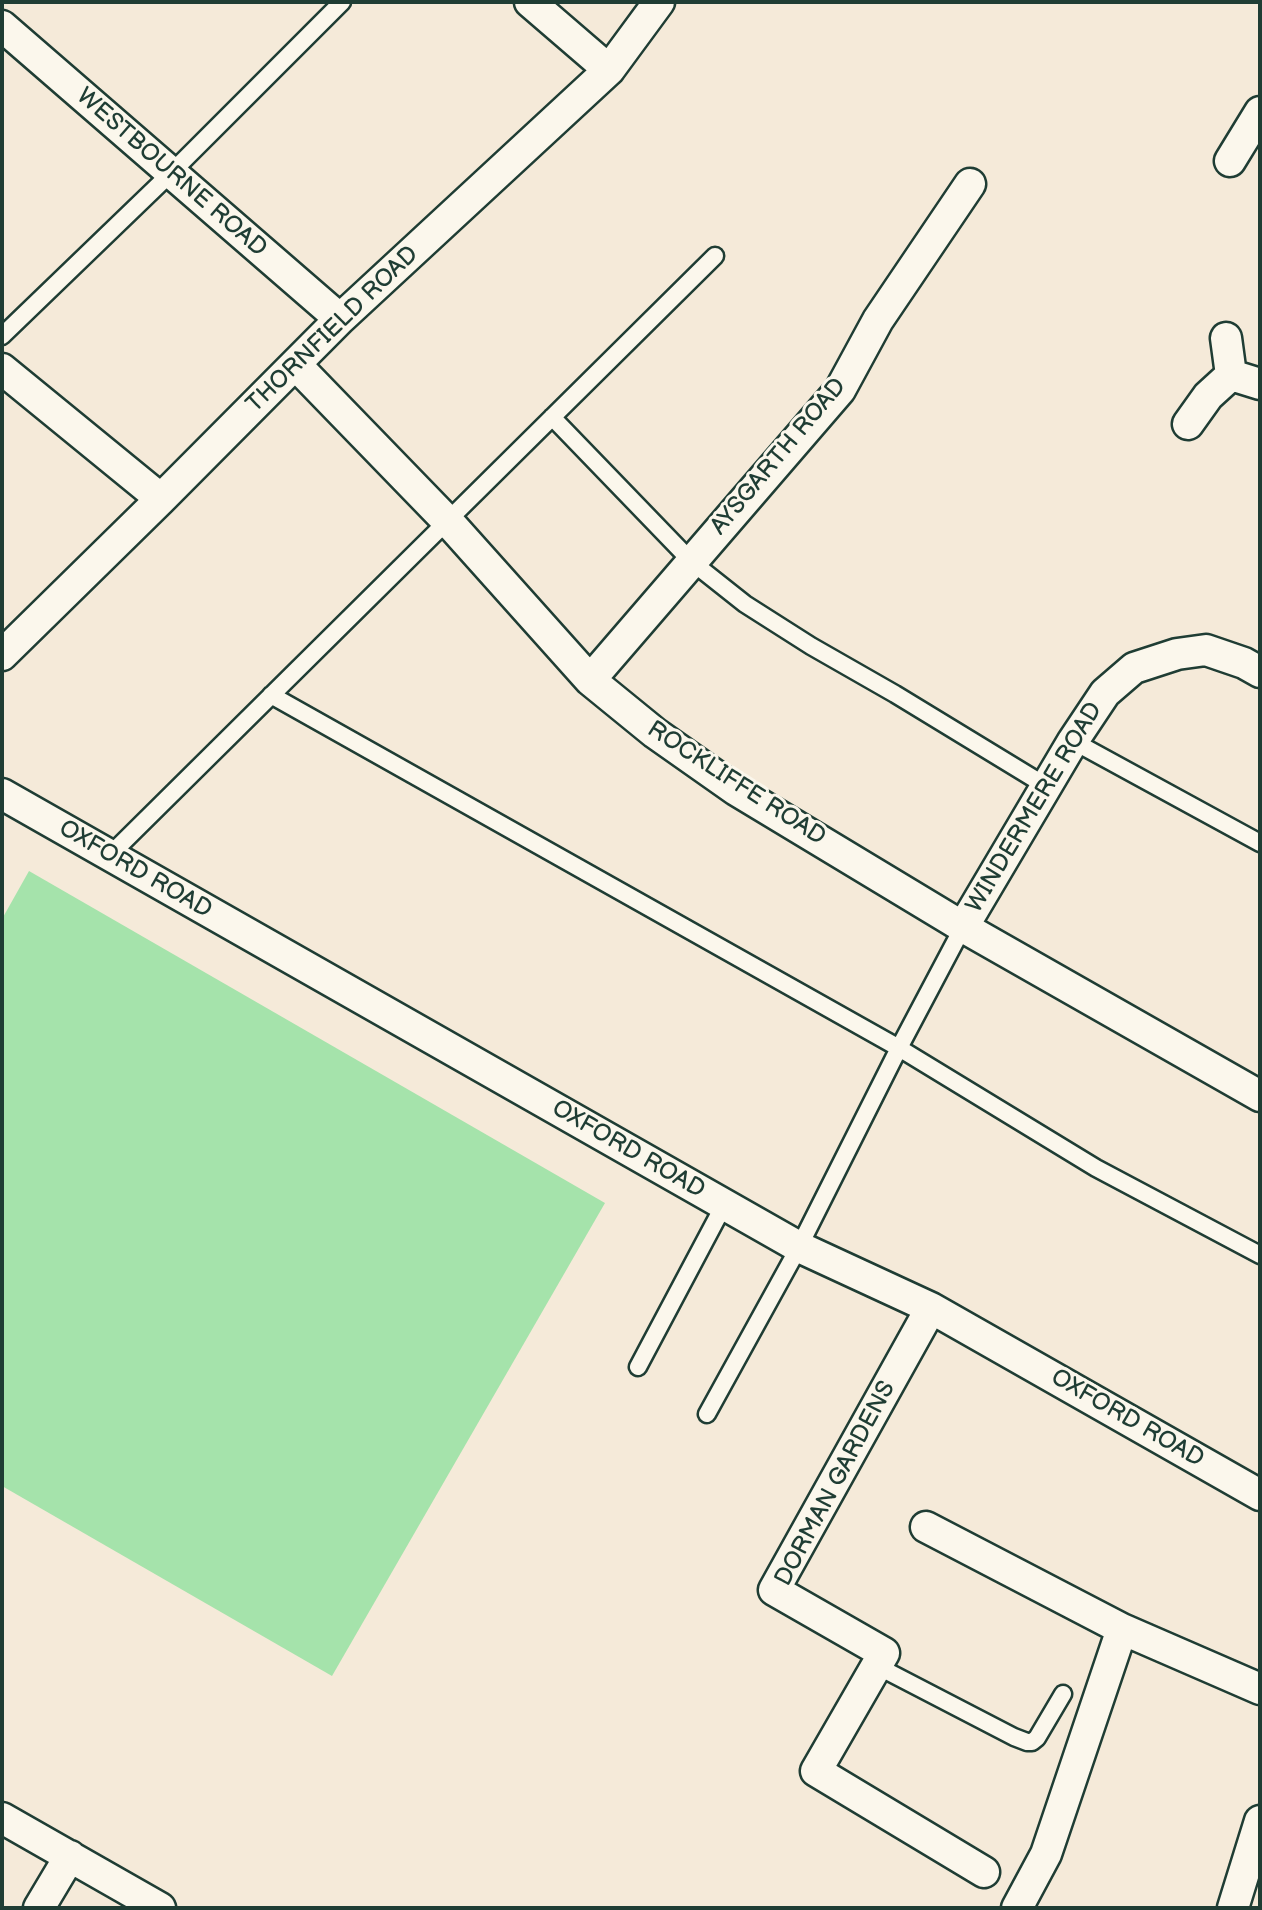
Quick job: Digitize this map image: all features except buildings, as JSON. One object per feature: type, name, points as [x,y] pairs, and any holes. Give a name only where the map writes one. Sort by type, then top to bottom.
[{"type":"street","points":[[530,2],[609,71]]},
{"type":"street","name":"THORNFIELD ROAD","points":[[2,655],[340,320],[609,71],[659,2]]},
{"type":"street","name":"WESTBOURNE ROAD","points":[[2,26],[340,320]]},
{"type":"street","points":[[1230,161],[1260,112]]},
{"type":"street","name":"AYSGARTH ROAD","points":[[590,680],[840,390],[878,320],[970,184]]},
{"type":"street","points":[[1226,338],[1231,375]]},
{"type":"street","name":"ROCKLIFFE ROAD","points":[[296,365],[447,521],[590,680],[655,733],[736,790],[963,927],[1260,1096]]},
{"type":"street","points":[[2,369],[161,499]]},
{"type":"street","points":[[1231,375],[1260,384]]},
{"type":"street","points":[[1188,424],[1208,397],[1231,375]]},
{"type":"street","name":"WINDERMERE ROAD","points":[[963,927],[1073,741],[1105,693],[1134,668],[1177,654],[1206,650],[1244,663],[1260,672]]},
{"type":"street","name":"OXFORD ROAD","points":[[2,794],[799,1247],[931,1308],[1260,1495]]},
{"type":"street","name":"DORMAN GARDENS","points":[[877,1666],[884,1653],[774,1590],[931,1308]]},
{"type":"street","points":[[926,1527],[1122,1629],[1260,1689]]},
{"type":"street","points":[[1017,1908],[1046,1854],[1122,1629]]},
{"type":"street","points":[[877,1666],[816,1771],[984,1872]]},
{"type":"street","points":[[2,1818],[160,1908]]},
{"type":"street","points":[[1233,1908],[1260,1821]]},
{"type":"street","points":[[39,1908],[70,1856]]},
{"type":"lane","points":[[2,336],[171,173],[342,2]]},
{"type":"lane","points":[[109,856],[715,256]]},
{"type":"lane","points":[[552,417],[692,562],[745,604],[1046,786]]},
{"type":"lane","points":[[271,695],[898,1048],[1096,1168],[1260,1255]]},
{"type":"lane","points":[[1073,741],[1260,843]]},
{"type":"lane","points":[[707,1414],[799,1247],[898,1048],[963,927]]},
{"type":"lane","points":[[638,1367],[724,1205]]},
{"type":"lane","points":[[877,1666],[1027,1742],[1032,1742],[1042,1732],[1063,1694]]},
{"type":"green space","points":[[29,871],[605,1203],[332,1676],[2,1486],[2,919]]}]
